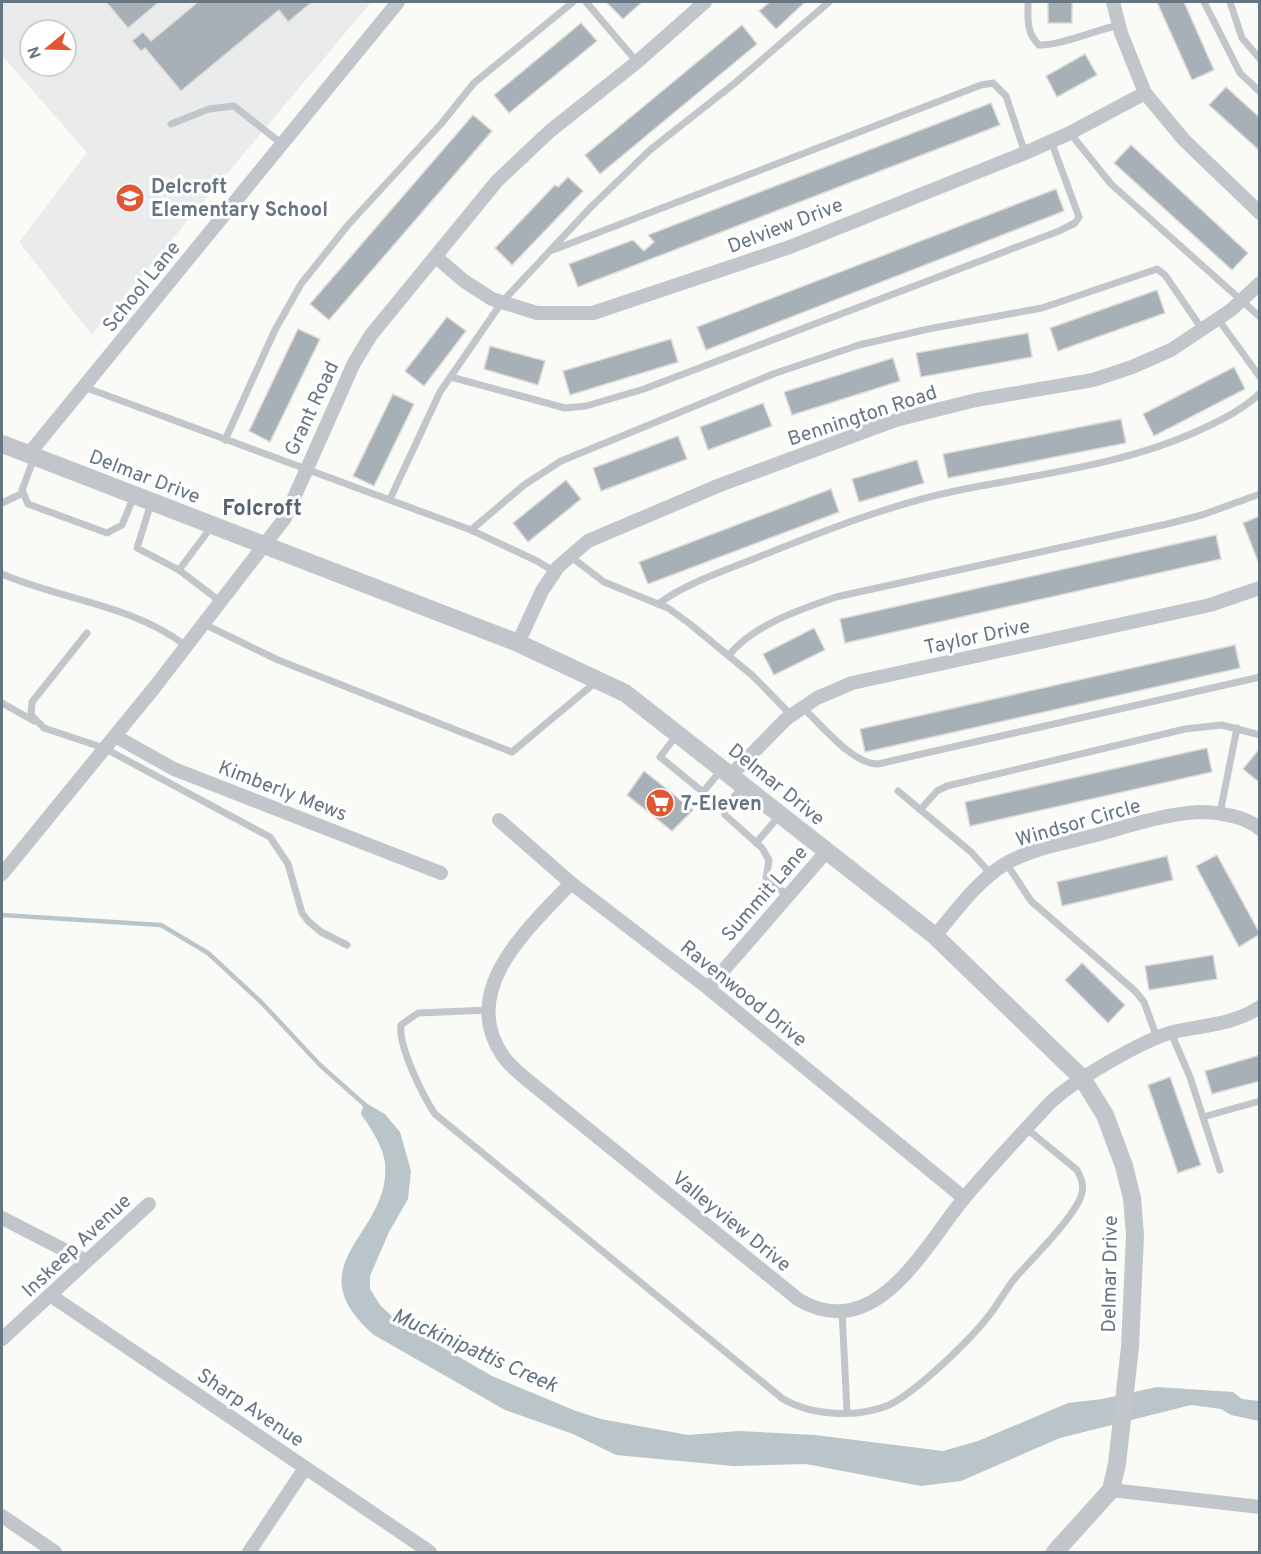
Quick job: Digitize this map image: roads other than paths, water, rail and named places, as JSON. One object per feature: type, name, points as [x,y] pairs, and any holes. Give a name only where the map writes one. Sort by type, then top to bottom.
[{"type":"street","name":"School Lane","points":[[31,456],[84,387],[398,2]]},
{"type":"street","points":[[1113,2],[1119,25],[1145,93],[1184,140],[1258,208]]},
{"type":"street","name":"Grant Road","points":[[4,865],[115,736],[285,518],[305,468],[371,335],[504,174],[550,131],[637,62],[700,3]]},
{"type":"street","name":"Delview Drive","points":[[436,257],[464,281],[492,299],[537,313],[593,313],[790,247],[1024,153],[1070,133],[1145,93]]},
{"type":"street","name":"Bennington Road","points":[[518,643],[542,591],[555,572],[588,541],[720,485],[896,420],[976,400],[1093,380],[1131,368],[1170,350],[1203,329],[1260,283]]},
{"type":"street","name":"Delmar Drive","points":[[2,444],[518,643],[625,693],[935,936],[1082,1078],[1105,1115],[1124,1166],[1132,1198],[1136,1235],[1134,1287],[1118,1464],[1112,1490]]},
{"type":"street","name":"Taylor Drive","points":[[733,776],[797,711],[852,683],[1210,605],[1260,588]]},
{"type":"street","name":"Kimberly Mews","points":[[115,736],[174,769],[441,873]]},
{"type":"street","name":"Windsor Circle","points":[[935,936],[972,891],[991,874],[1006,863],[1037,851],[1156,819],[1198,812],[1220,813],[1260,829]]},
{"type":"street","name":"Ravenwood Drive","points":[[500,820],[571,883],[708,987],[964,1198]]},
{"type":"street","name":"Summit Lane","points":[[708,987],[826,852]]},
{"type":"street","name":"Valleyview Drive","points":[[571,883],[505,957],[493,982],[490,1010],[493,1038],[498,1049],[526,1079],[799,1300],[817,1309],[842,1310],[874,1300],[896,1286],[914,1266],[964,1198],[1050,1102],[1082,1078]]},
{"type":"street","points":[[1082,1078],[1157,1038],[1171,1033],[1225,1023],[1260,1007]]},
{"type":"street","name":"Inskeep Avenue","points":[[2,1340],[149,1204]]},
{"type":"street","points":[[2,1218],[86,1261]]},
{"type":"street","name":"Sharp Avenue","points":[[50,1295],[430,1552]]},
{"type":"street","points":[[249,1552],[305,1468]]},
{"type":"street","points":[[1055,1552],[1112,1490],[1260,1507]]},
{"type":"street","points":[[2,1516],[55,1552]]},
{"type":"lane","points":[[225,440],[275,330],[301,284],[348,225],[441,124],[474,83],[573,2]]},
{"type":"lane","points":[[586,2],[637,62]]},
{"type":"lane","points":[[390,499],[440,392],[502,302],[590,208],[650,150],[735,83],[829,2]]},
{"type":"lane","points":[[1028,2],[1032,39],[1039,45],[1050,46],[1119,25]]},
{"type":"lane","points":[[1204,2],[1240,73],[1260,92]]},
{"type":"lane","points":[[1230,2],[1242,39],[1260,59]]},
{"type":"lane","points":[[551,250],[981,85],[993,83],[1006,96],[1024,153]]},
{"type":"lane","points":[[171,124],[209,109],[234,106],[282,144]]},
{"type":"lane","points":[[1070,133],[1111,184],[1243,299],[1260,317]]},
{"type":"lane","points":[[451,376],[565,408],[586,406],[644,389],[1059,231],[1075,223],[1079,217],[1051,141]]},
{"type":"lane","points":[[471,530],[524,485],[561,461],[772,374],[860,345],[928,329],[1042,308],[1157,269],[1166,275],[1203,329]]},
{"type":"lane","points":[[1218,319],[1260,377]]},
{"type":"lane","points":[[84,387],[471,530],[555,572]]},
{"type":"lane","points":[[658,604],[671,595],[728,570],[880,512],[953,491],[1035,477],[1166,446],[1215,423],[1260,393]]},
{"type":"lane","points":[[31,456],[23,493],[28,504],[107,533],[122,525],[142,499]]},
{"type":"lane","points":[[2,502],[23,493]]},
{"type":"lane","points":[[729,655],[746,638],[816,604],[836,597],[1167,524],[1202,515],[1260,494]]},
{"type":"lane","points":[[142,499],[137,549],[179,570],[221,602]]},
{"type":"lane","points":[[179,570],[212,526]]},
{"type":"lane","points":[[570,556],[604,582],[658,604],[690,624],[797,711],[867,764],[878,764],[1260,677]]},
{"type":"lane","points":[[2,574],[145,621],[172,635],[186,646]]},
{"type":"lane","points":[[204,624],[278,660],[512,752],[597,680]]},
{"type":"lane","points":[[34,721],[30,709],[32,702],[87,633]]},
{"type":"lane","points":[[2,703],[44,728],[104,748],[270,837],[288,864],[302,913],[321,932],[347,945]]},
{"type":"lane","points":[[920,810],[937,791],[957,783],[1185,729],[1222,725],[1260,735]]},
{"type":"lane","points":[[1220,813],[1238,728]]},
{"type":"lane","points":[[678,734],[660,757],[703,792],[733,776]]},
{"type":"lane","points":[[733,776],[724,808],[725,815],[756,843],[769,860],[766,878],[788,896]]},
{"type":"lane","points":[[898,791],[971,852],[991,874]]},
{"type":"lane","points":[[756,843],[780,815]]},
{"type":"lane","points":[[1006,863],[1031,901],[1135,991],[1144,1002],[1157,1038]]},
{"type":"lane","points":[[490,1010],[418,1013],[401,1025],[400,1034],[405,1050],[435,1114],[783,1399],[806,1410],[847,1412],[877,1409],[890,1404],[953,1353],[987,1319],[1013,1280],[1080,1199],[1083,1186],[1077,1170],[1027,1129]]},
{"type":"lane","points":[[1171,1033],[1203,1117],[1220,1170]]},
{"type":"lane","points":[[1203,1117],[1260,1101]]},
{"type":"lane","points":[[842,1310],[847,1412]]},
{"type":"waterway","name":"Muckinipattis Creek","points":[[2,915],[161,925],[208,953],[261,1002],[320,1065],[365,1105]]},
{"type":"place","name":"Delcroft Elementary School","points":[[130,198]]},
{"type":"place","name":"7-Eleven","points":[[660,803]]},
{"type":"district","name":"Folcroft","points":[[262,507]]}]
